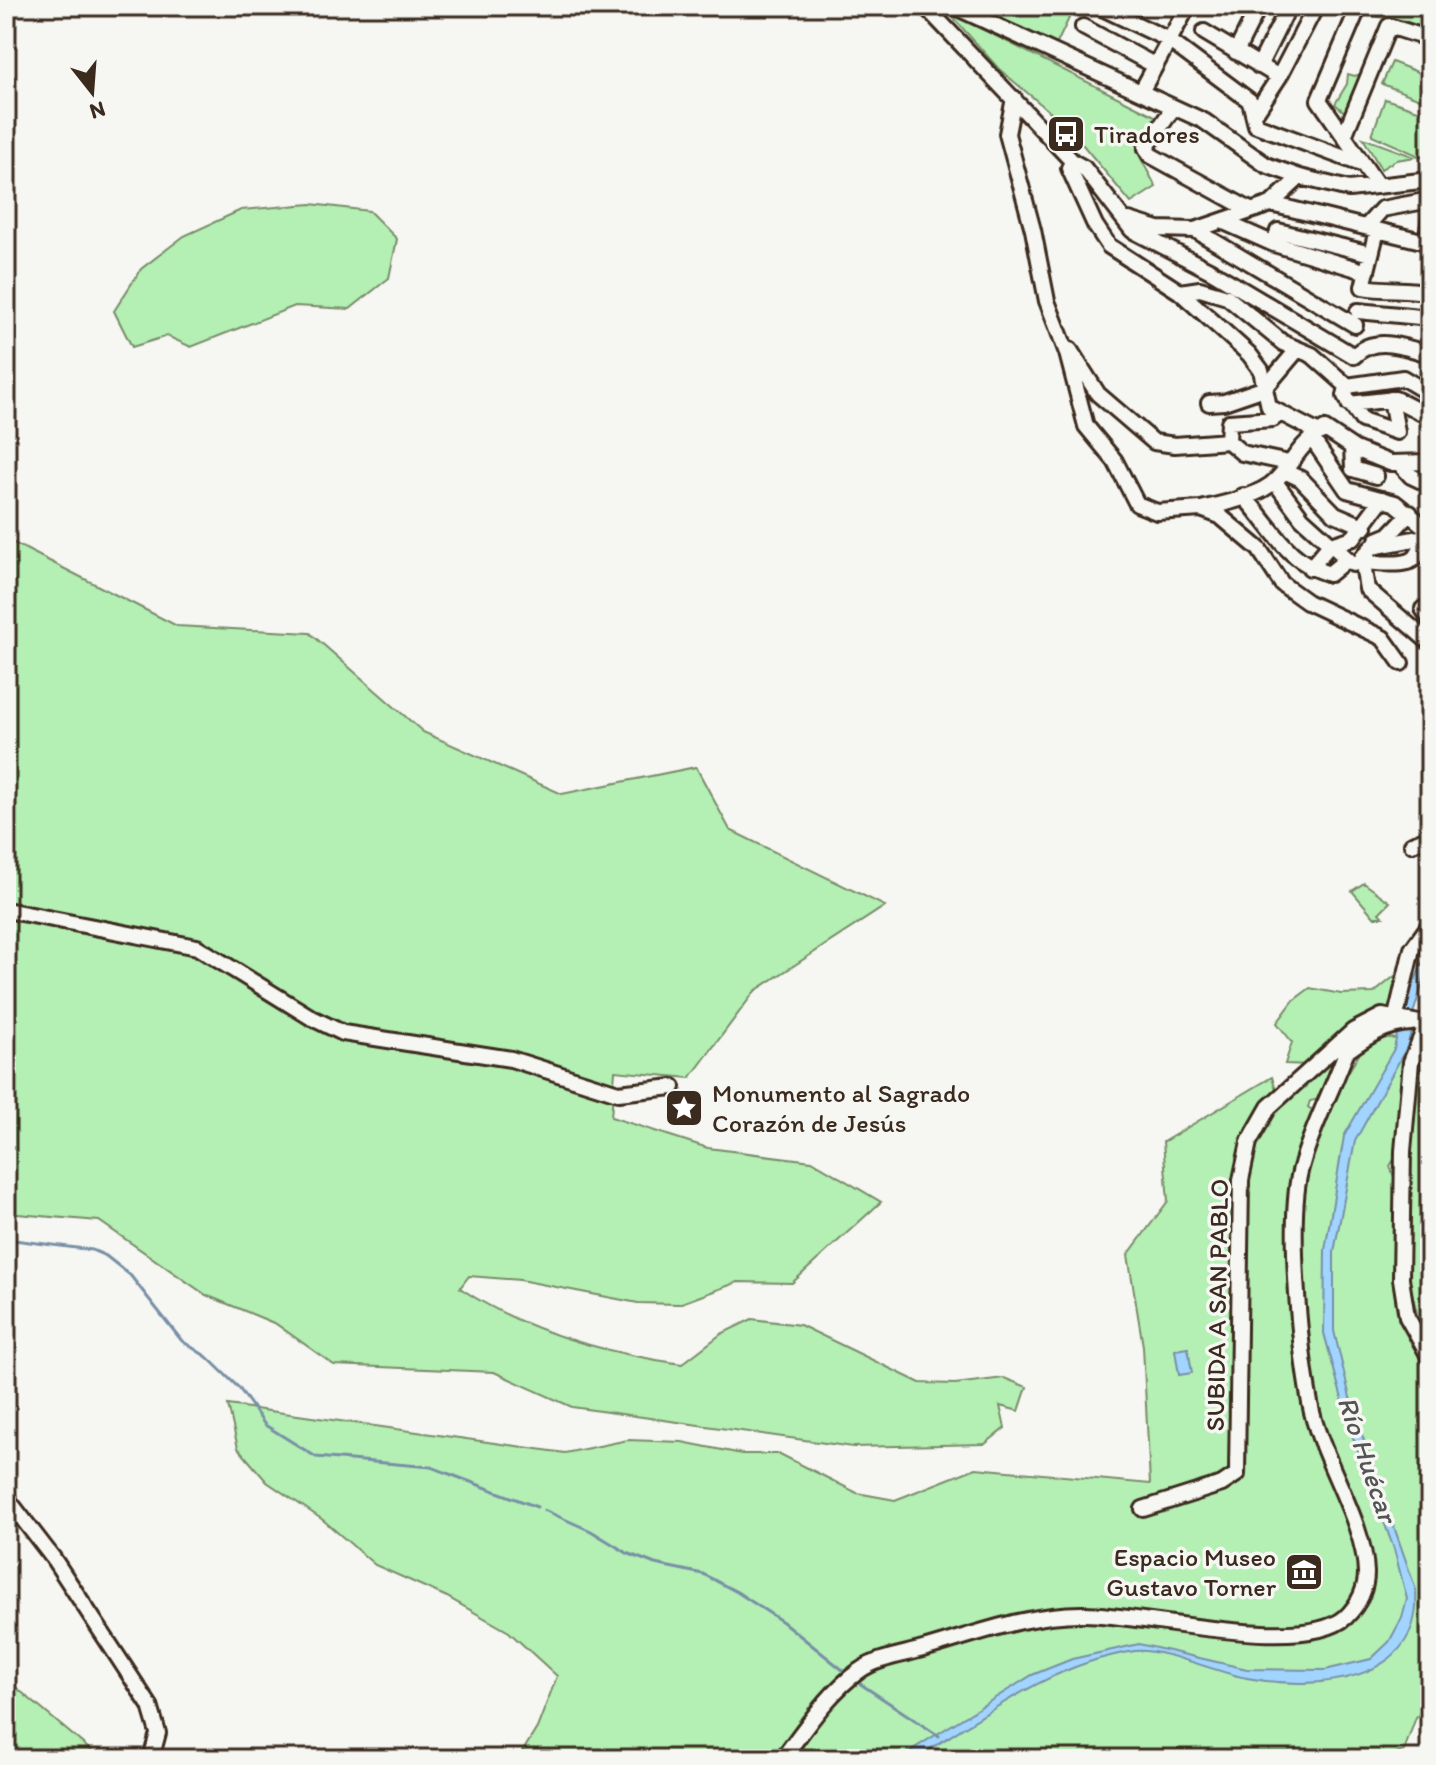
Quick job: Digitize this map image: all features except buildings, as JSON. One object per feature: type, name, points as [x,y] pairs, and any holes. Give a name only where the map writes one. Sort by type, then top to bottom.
[{"type":"street","points":[[925,6],[1073,162],[1084,168],[1132,230],[1211,271],[1354,356],[1361,348],[1384,342],[1430,354]]},
{"type":"street","points":[[953,6],[1204,121],[1266,165],[1349,189],[1430,180]]},
{"type":"street","points":[[1098,6],[1167,39],[1250,101],[1256,125],[1361,164]]},
{"type":"street","points":[[1141,92],[1167,39],[1188,6]]},
{"type":"street","points":[[1236,52],[1259,6]]},
{"type":"street","points":[[1259,66],[1289,6]]},
{"type":"street","points":[[1254,115],[1279,77],[1316,6]]},
{"type":"street","points":[[1359,6],[1319,100],[1378,186]]},
{"type":"street","points":[[1344,136],[1389,26],[1430,39]]},
{"type":"street","points":[[1083,27],[1154,65]]},
{"type":"street","points":[[1204,32],[1279,77]]},
{"type":"street","points":[[1014,98],[1007,134],[1033,230],[1047,301],[1065,345],[1086,426],[1115,461],[1137,504],[1157,512],[1201,509],[1243,496],[1283,472],[1318,433],[1329,430],[1352,447],[1400,464],[1430,462]]},
{"type":"street","points":[[1173,108],[1146,148],[1150,155],[1250,210]]},
{"type":"street","points":[[1073,162],[1069,168],[1093,221],[1109,246],[1180,292],[1254,360],[1261,370],[1266,404],[1318,433],[1347,490],[1382,499],[1424,526]]},
{"type":"street","points":[[1119,216],[1158,229],[1195,230],[1271,204],[1300,177]]},
{"type":"street","points":[[1365,279],[1371,254],[1372,228],[1382,209],[1430,200]]},
{"type":"street","points":[[1271,204],[1428,242],[1430,219]]},
{"type":"street","points":[[1222,221],[1388,291],[1405,287],[1430,293]]},
{"type":"street","points":[[1195,230],[1357,318],[1430,318]]},
{"type":"street","points":[[1274,244],[1278,231],[1371,254]]},
{"type":"street","points":[[1180,292],[1200,289],[1227,297],[1283,343],[1312,355],[1347,386],[1403,378],[1430,394]]},
{"type":"street","points":[[1065,345],[1078,359],[1098,394],[1154,442],[1175,445],[1228,441],[1242,453],[1301,479],[1335,514],[1365,527]]},
{"type":"street","points":[[1209,403],[1224,402],[1265,388],[1298,349]]},
{"type":"street","points":[[1347,386],[1345,396],[1362,420],[1397,432],[1391,399]]},
{"type":"street","points":[[1349,404],[1391,399],[1406,402],[1430,417]]},
{"type":"street","points":[[1228,441],[1229,422],[1273,419],[1279,413]]},
{"type":"street","points":[[1352,447],[1353,469],[1376,476]]},
{"type":"street","points":[[1400,464],[1411,476],[1430,485]]},
{"type":"street","points":[[1283,472],[1302,518],[1346,560],[1363,566],[1392,564],[1422,554]]},
{"type":"street","points":[[1243,496],[1290,555],[1310,568],[1329,574],[1346,560]]},
{"type":"street","points":[[1310,568],[1329,546],[1353,538],[1365,527],[1382,499]]},
{"type":"street","points":[[1201,509],[1220,516],[1259,549],[1282,584],[1307,602],[1383,638],[1401,663]]},
{"type":"street","points":[[1372,547],[1390,544],[1424,526]]},
{"type":"street","points":[[1424,526],[1398,528],[1376,540],[1363,566],[1367,589],[1372,596],[1430,643]]},
{"type":"street","points":[[1422,554],[1424,526]]},
{"type":"street","points":[[1390,544],[1422,554]]},
{"type":"street","points":[[1412,844],[1430,837]]},
{"type":"street","points":[[6,910],[197,947],[312,1018],[343,1033],[511,1059],[618,1093],[673,1087]]},
{"type":"street","points":[[1347,1051],[1396,1021],[1412,949],[1430,924]]},
{"type":"street","points":[[782,1759],[836,1693],[866,1666],[1031,1619],[1059,1614],[1110,1615],[1246,1633],[1294,1634],[1324,1629],[1349,1614],[1363,1591],[1365,1563],[1312,1413],[1305,1374],[1295,1216],[1302,1163],[1353,1031],[1375,1018],[1425,1023],[1411,1062],[1403,1151],[1401,1279],[1407,1317],[1430,1358]]},
{"type":"street","name":"SUBIDA A SAN PABLO","points":[[1143,1509],[1222,1484],[1237,1474],[1241,1180],[1249,1142],[1269,1107],[1353,1031]]},
{"type":"street","points":[[6,1497],[53,1558],[150,1706],[158,1733],[151,1759]]},
{"type":"green space","points":[[953,6],[1045,6],[1070,16],[1053,52]]},
{"type":"green space","points":[[1364,6],[1430,6],[1430,30],[1405,21],[1359,14]]},
{"type":"green space","points":[[948,12],[1155,116],[1137,151],[1156,187],[1131,203],[1068,127],[999,69]]},
{"type":"green space","points":[[1392,62],[1430,77],[1430,103],[1382,84]]},
{"type":"green space","points":[[1363,73],[1347,114],[1335,104],[1347,84],[1348,74],[1355,76]]},
{"type":"green space","points":[[1385,99],[1430,114],[1428,160],[1372,135]]},
{"type":"green space","points":[[1363,138],[1415,157],[1396,160],[1381,169]]},
{"type":"green space","points":[[311,204],[369,211],[397,239],[389,278],[350,309],[295,306],[191,347],[167,336],[132,347],[114,311],[141,269],[184,236],[241,210]]},
{"type":"green space","points":[[6,539],[177,626],[310,633],[423,732],[562,794],[696,767],[730,830],[885,906],[755,991],[690,1078],[615,1071],[611,1117],[708,1148],[812,1161],[881,1202],[792,1283],[738,1282],[679,1304],[638,1303],[520,1280],[469,1276],[460,1288],[511,1317],[567,1338],[624,1354],[682,1364],[721,1334],[752,1319],[800,1325],[920,1383],[955,1384],[1004,1378],[1027,1387],[1019,1411],[1000,1406],[1005,1428],[985,1444],[853,1447],[572,1407],[494,1372],[334,1365],[276,1324],[206,1295],[99,1221],[6,1213]]},
{"type":"green space","points":[[1364,883],[1390,902],[1379,913],[1383,917],[1374,917],[1352,891]]},
{"type":"green space","points":[[1402,970],[1390,1023],[1333,1039],[1311,1065],[1285,1064],[1292,1042],[1277,1023],[1294,1000],[1310,988],[1341,994],[1374,993]]},
{"type":"green space","points":[[1383,1037],[1411,1041],[1401,1148],[1390,1166],[1397,1185],[1397,1302],[1409,1334],[1430,1364],[1430,1705],[1416,1717],[1404,1751],[1377,1759],[518,1759],[537,1728],[557,1676],[509,1632],[447,1597],[375,1565],[323,1520],[267,1482],[238,1448],[228,1405],[565,1453],[628,1440],[682,1442],[742,1454],[780,1454],[857,1493],[895,1500],[976,1468],[1150,1484],[1143,1346],[1128,1255],[1168,1201],[1163,1142],[1272,1077],[1281,1104],[1339,1051],[1320,1099],[1310,1101],[1308,1107],[1321,1116],[1360,1053]]},
{"type":"green space","points":[[1418,1066],[1430,1074],[1430,1104],[1425,1110],[1427,1119],[1427,1110],[1430,1109],[1430,1137],[1427,1135],[1430,1239],[1423,1247],[1430,1263],[1430,1344],[1425,1346],[1410,1285],[1407,1147]]},
{"type":"green space","points":[[6,1679],[101,1759],[6,1759]]},
{"type":"water","points":[[1430,945],[1430,960],[1413,1014],[1402,1011]]},
{"type":"water","name":"Río Huécar","points":[[1398,1030],[1411,1032],[1407,1047],[1355,1141],[1334,1252],[1334,1331],[1352,1406],[1416,1590],[1414,1621],[1402,1645],[1384,1663],[1360,1674],[1332,1681],[1303,1683],[1247,1678],[1146,1651],[1105,1657],[1075,1667],[1020,1693],[914,1759],[897,1759],[1032,1675],[1072,1659],[1139,1644],[1247,1669],[1325,1670],[1371,1659],[1389,1642],[1402,1618],[1407,1599],[1394,1549],[1351,1432],[1324,1333],[1325,1250],[1344,1136],[1394,1049]]},
{"type":"water","points":[[1188,1348],[1192,1373],[1179,1375],[1175,1350]]},
{"type":"waterway","points":[[6,1239],[92,1250],[106,1256],[130,1275],[182,1341],[207,1357],[239,1388],[265,1425],[316,1457],[431,1467],[537,1507]]},
{"type":"waterway","points":[[544,1510],[591,1531],[627,1553],[655,1564],[703,1574],[737,1592],[783,1622],[844,1671]]},
{"type":"waterway","points":[[859,1683],[939,1736]]},
{"type":"place","name":"Tiradores","points":[[1066,134]]},
{"type":"place","name":"Monumento al Sagrado Corazón de Jesús","points":[[684,1108]]},
{"type":"place","name":"Espacio Museo Gustavo Torner","points":[[1304,1572]]}]
